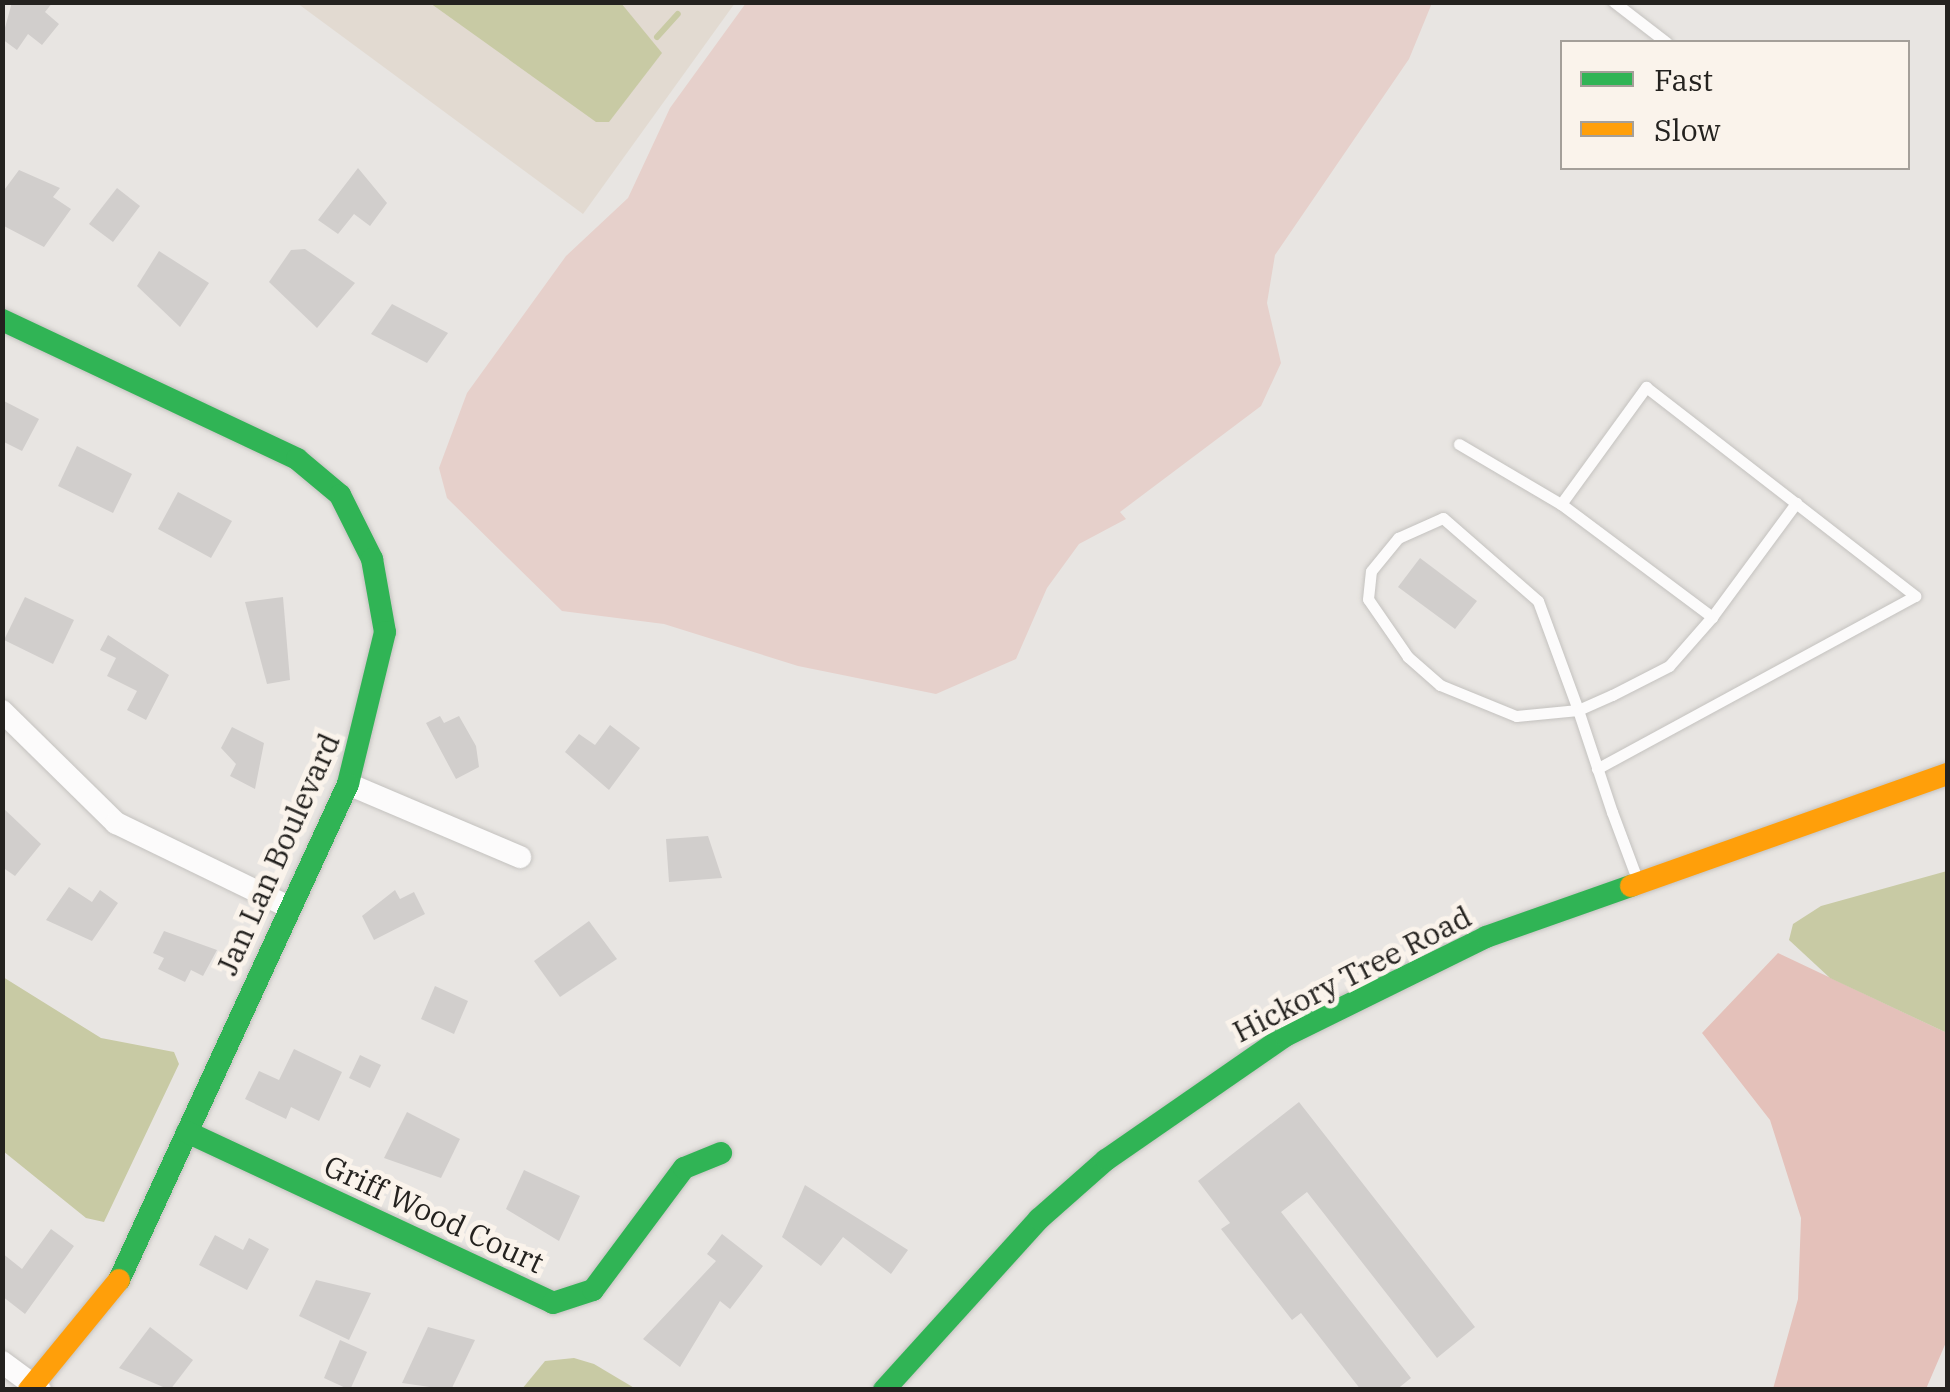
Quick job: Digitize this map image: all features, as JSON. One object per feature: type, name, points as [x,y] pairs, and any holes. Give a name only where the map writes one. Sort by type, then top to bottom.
[{"type":"street","name":"Jan Lan Boulevard","points":[[2,320],[298,460],[340,495],[372,559],[385,632],[378,692],[348,784],[287,906],[117,1285],[34,1388]]},
{"type":"street","points":[[2,711],[116,823],[287,906]]},
{"type":"street","name":"Hickory Tree Road","points":[[884,1390],[1039,1219],[1202,1089],[1402,976],[1638,883],[1948,774]]},
{"type":"street","points":[[348,784],[520,857]]},
{"type":"street","name":"Griff Wood Court","points":[[187,1132],[553,1303],[593,1290],[684,1168],[720,1154]]},
{"type":"street","points":[[2,1362],[34,1388]]},
{"type":"lane","points":[[1614,2],[1663,40]]},
{"type":"lane","points":[[1562,504],[1646,387],[1915,596],[1598,769]]},
{"type":"lane","points":[[1458,444],[1562,504],[1712,617]]},
{"type":"lane","points":[[1638,883],[1578,710],[1538,601],[1472,535],[1444,518],[1418,525],[1371,571],[1368,599],[1440,684],[1516,716],[1578,710],[1669,666],[1712,617],[1796,504]]},
{"type":"shaded area","points":[[297,3],[735,3],[583,214]]},
{"type":"shaded area","points":[[430,3],[621,3],[662,53],[609,122],[596,122]]},
{"type":"shaded area","points":[[746,3],[1432,3],[1409,59],[1275,255],[1267,303],[1281,363],[1261,406],[1120,512],[1126,519],[1079,544],[1047,588],[1016,659],[936,694],[798,666],[664,624],[562,611],[447,498],[439,468],[467,393],[566,256],[628,198],[670,108]]},
{"type":"shaded area","points":[[1947,871],[1947,1033],[1830,978],[1789,940],[1793,924],[1821,906]]},
{"type":"shaded area","points":[[1778,953],[1947,1033],[1947,1340],[1926,1389],[1773,1389],[1798,1299],[1801,1218],[1770,1120],[1702,1033]]},
{"type":"shaded area","points":[[3,977],[101,1038],[174,1052],[179,1064],[104,1222],[86,1218],[3,1151]]},
{"type":"shaded area","points":[[574,1358],[594,1364],[636,1389],[522,1389],[545,1361]]},
{"type":"building","points":[[12,2],[53,2],[45,12],[59,24],[42,45],[28,34],[17,50],[2,39]]},
{"type":"building","points":[[358,168],[387,203],[370,226],[354,214],[338,234],[318,220]]},
{"type":"building","points":[[19,170],[60,188],[53,197],[71,209],[44,247],[2,225],[2,193]]},
{"type":"building","points":[[117,188],[140,206],[113,242],[89,224]]},
{"type":"building","points":[[305,249],[355,283],[317,328],[269,282],[291,250]]},
{"type":"building","points":[[159,251],[209,283],[180,327],[137,286]]},
{"type":"building","points":[[392,304],[448,333],[427,363],[371,334]]},
{"type":"building","points":[[2,400],[39,419],[22,451],[2,441]]},
{"type":"building","points":[[77,446],[132,474],[113,513],[58,486]]},
{"type":"building","points":[[178,492],[232,521],[211,558],[158,529]]},
{"type":"building","points":[[1420,558],[1477,601],[1455,629],[1398,587]]},
{"type":"building","points":[[25,597],[74,620],[53,664],[4,640]]},
{"type":"building","points":[[283,597],[290,680],[267,684],[245,602]]},
{"type":"building","points":[[108,635],[169,675],[146,720],[127,710],[137,691],[107,676],[116,658],[100,650]]},
{"type":"building","points":[[440,716],[444,723],[459,716],[476,746],[479,767],[456,779],[426,723]]},
{"type":"building","points":[[610,725],[640,748],[609,790],[565,752],[579,734],[595,745]]},
{"type":"building","points":[[232,727],[264,743],[255,789],[230,776],[236,764],[221,748]]},
{"type":"building","points":[[2,807],[41,844],[15,876],[2,867]]},
{"type":"building","points":[[708,836],[722,878],[669,882],[666,839]]},
{"type":"building","points":[[69,887],[92,902],[100,890],[118,903],[92,941],[46,920]]},
{"type":"building","points":[[395,890],[400,899],[414,892],[425,914],[374,940],[362,916]]},
{"type":"building","points":[[589,921],[617,959],[560,997],[534,961]]},
{"type":"building","points":[[164,931],[217,950],[203,976],[191,970],[185,982],[158,969],[164,958],[153,953]]},
{"type":"building","points":[[435,986],[468,1001],[454,1034],[421,1019]]},
{"type":"building","points":[[294,1049],[342,1072],[319,1121],[291,1107],[286,1119],[245,1099],[259,1071],[279,1080]]},
{"type":"building","points":[[360,1055],[381,1065],[370,1088],[349,1078]]},
{"type":"building","points":[[1299,1102],[1475,1327],[1437,1358],[1307,1192],[1281,1212],[1411,1378],[1396,1390],[1361,1390],[1301,1313],[1292,1320],[1221,1229],[1230,1223],[1198,1181]]},
{"type":"building","points":[[407,1112],[460,1139],[441,1178],[384,1158]]},
{"type":"building","points":[[524,1170],[580,1196],[559,1241],[506,1209]]},
{"type":"building","points":[[805,1185],[908,1250],[891,1274],[843,1237],[821,1266],[782,1237]]},
{"type":"building","points":[[51,1229],[74,1246],[25,1314],[2,1296],[2,1253],[22,1269]]},
{"type":"building","points":[[722,1234],[763,1266],[730,1309],[720,1301],[680,1367],[643,1339],[716,1261],[707,1254]]},
{"type":"building","points":[[215,1235],[243,1250],[249,1238],[269,1249],[247,1290],[199,1265]]},
{"type":"building","points":[[316,1280],[371,1293],[349,1340],[299,1316]]},
{"type":"building","points":[[150,1327],[193,1360],[170,1390],[119,1368]]},
{"type":"building","points":[[428,1327],[475,1340],[451,1390],[402,1383]]},
{"type":"building","points":[[340,1340],[367,1352],[350,1390],[324,1378]]},
{"type":"waterway","points":[[657,37],[678,14]]},
{"type":"traffic: fast","points":[[2,320],[297,459],[340,495],[372,559],[385,632],[348,784],[119,1280]]},
{"type":"traffic: fast","points":[[884,1390],[1039,1219],[1106,1160],[1285,1036],[1486,937],[1631,886]]},
{"type":"traffic: fast","points":[[187,1132],[553,1303],[593,1290],[684,1168],[721,1153]]},
{"type":"traffic: slow","points":[[1631,886],[1948,774]]},
{"type":"traffic: slow","points":[[29,1390],[119,1280]]}]
